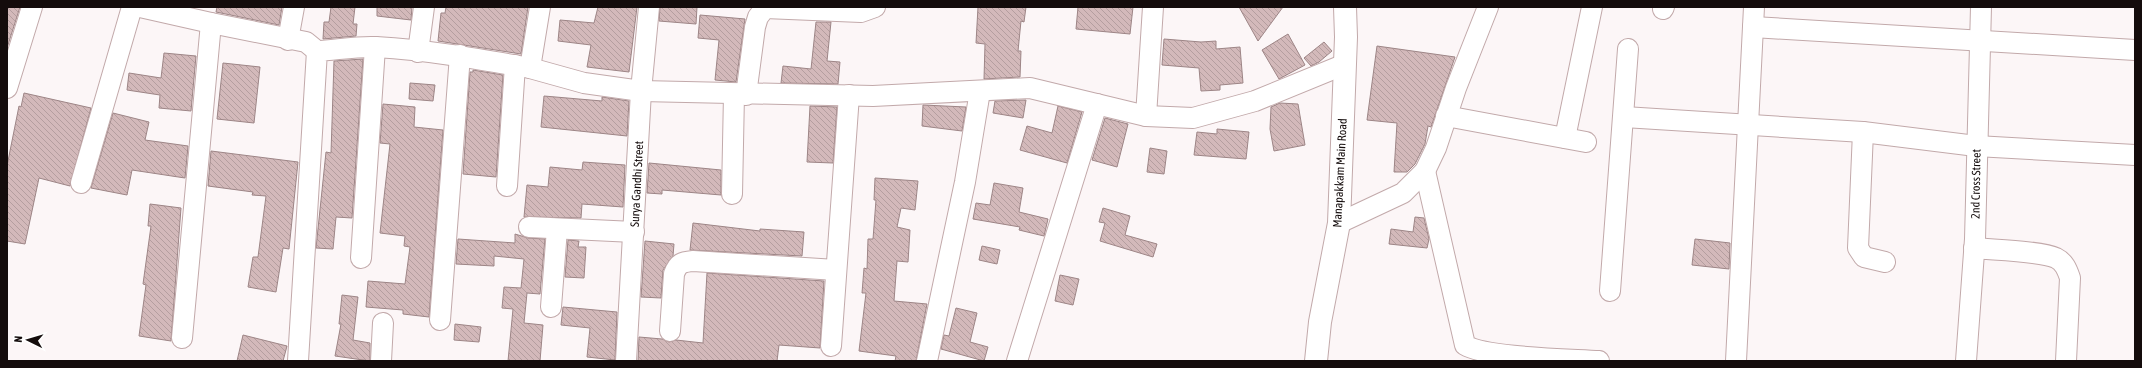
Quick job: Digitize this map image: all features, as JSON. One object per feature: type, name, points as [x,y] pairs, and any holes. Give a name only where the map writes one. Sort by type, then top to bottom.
[{"type":"main road","name":"Manapakkam Main Road","points":[[1316,361],[1320,322],[1339,223],[1343,65],[1346,37],[1344,7]]},
{"type":"street","points":[[7,88],[32,7]]},
{"type":"street","points":[[80,183],[132,7]]},
{"type":"street","points":[[140,7],[185,12],[211,23],[288,40],[306,42],[318,51],[375,47],[418,52],[442,52],[523,66],[584,83],[641,91],[849,95],[1030,88],[1146,116],[1193,118],[1255,101],[1343,65]]},
{"type":"street","points":[[288,40],[294,7]]},
{"type":"street","points":[[418,52],[424,7]]},
{"type":"street","points":[[507,186],[523,66],[540,7]]},
{"type":"street","name":"Surya Gandhi Street","points":[[626,361],[641,91],[649,7]]},
{"type":"street","points":[[732,194],[740,94],[758,17],[765,8],[862,12],[875,7]]},
{"type":"street","points":[[1146,116],[1153,7]]},
{"type":"street","points":[[1339,223],[1403,193],[1424,171],[1436,148],[1446,116],[1488,7]]},
{"type":"street","points":[[1565,138],[1592,7]]},
{"type":"street","points":[[1736,361],[1754,7]]},
{"type":"street","name":"2nd Cross Street","points":[[1966,361],[1974,248],[1981,7]]},
{"type":"street","points":[[182,338],[211,23]]},
{"type":"street","points":[[1753,27],[2135,50]]},
{"type":"street","points":[[361,258],[375,47]]},
{"type":"street","points":[[1610,291],[1628,49]]},
{"type":"street","points":[[298,361],[318,51]]},
{"type":"street","points":[[440,320],[460,55]]},
{"type":"street","points":[[927,361],[965,182],[980,91]]},
{"type":"street","points":[[831,346],[849,95]]},
{"type":"street","points":[[1017,361],[1097,104]]},
{"type":"street","points":[[1446,116],[1586,142]]},
{"type":"street","points":[[1624,117],[1863,132],[1976,146],[2135,156]]},
{"type":"street","points":[[1863,132],[1858,248],[1864,257],[1884,262]]},
{"type":"street","points":[[1424,171],[1465,345],[1472,349],[1490,353],[1599,361]]},
{"type":"street","points":[[529,228],[634,232]]},
{"type":"street","points":[[551,307],[557,229]]},
{"type":"street","points":[[1974,248],[2042,255],[2055,258],[2065,265],[2070,278],[2066,361]]},
{"type":"street","points":[[670,331],[674,274],[676,266],[682,262],[693,261],[836,270]]},
{"type":"street","points":[[381,361],[383,324]]},
{"type":"building","points":[[7,7],[20,7],[7,48]]},
{"type":"building","points":[[217,7],[282,7],[279,25],[216,12]]},
{"type":"building","points":[[331,7],[355,7],[353,24],[357,24],[356,36],[323,39],[324,22],[329,22]]},
{"type":"building","points":[[377,7],[412,7],[411,20],[377,16]]},
{"type":"building","points":[[446,7],[528,7],[521,54],[438,41],[441,13],[445,13]]},
{"type":"building","points":[[598,7],[637,7],[629,72],[587,67],[591,45],[558,41],[560,20],[594,23]]},
{"type":"building","points":[[660,7],[697,7],[696,24],[659,21]]},
{"type":"building","points":[[978,7],[1026,7],[1024,22],[1021,21],[1018,51],[1021,51],[1020,77],[984,79],[985,44],[976,43]]},
{"type":"building","points":[[1078,7],[1133,7],[1130,34],[1076,29]]},
{"type":"building","points":[[1239,7],[1283,7],[1258,41]]},
{"type":"building","points":[[700,15],[745,19],[736,82],[715,80],[719,40],[698,38]]},
{"type":"building","points":[[816,22],[831,22],[827,61],[840,62],[838,84],[781,83],[783,66],[811,69]]},
{"type":"building","points":[[1288,34],[1305,65],[1279,79],[1262,50]]},
{"type":"building","points":[[1164,39],[1201,42],[1216,41],[1216,49],[1240,47],[1243,83],[1220,85],[1220,90],[1201,91],[1199,68],[1162,65]]},
{"type":"building","points":[[1324,42],[1332,51],[1319,62],[1311,66],[1304,58]]},
{"type":"building","points":[[1377,46],[1455,57],[1431,127],[1428,126],[1425,144],[1415,164],[1407,172],[1394,172],[1397,123],[1367,120]]},
{"type":"building","points":[[164,53],[196,56],[191,111],[159,108],[160,95],[127,90],[129,73],[161,78]]},
{"type":"building","points":[[363,59],[352,218],[336,217],[333,249],[316,248],[326,152],[331,153],[334,61]]},
{"type":"building","points":[[223,63],[260,67],[254,123],[217,119]]},
{"type":"building","points":[[473,70],[503,75],[496,177],[463,174],[470,72],[473,72]]},
{"type":"building","points":[[410,83],[435,85],[433,101],[409,99]]},
{"type":"building","points":[[24,93],[91,108],[70,186],[39,178],[25,244],[7,241],[7,166],[19,106],[21,107]]},
{"type":"building","points":[[544,96],[602,101],[602,97],[629,101],[627,136],[541,127]]},
{"type":"building","points":[[1026,100],[1023,118],[993,113],[995,101]]},
{"type":"building","points":[[1280,103],[1298,104],[1305,145],[1274,151],[1270,129],[1271,107]]},
{"type":"building","points":[[383,104],[415,107],[414,127],[443,130],[429,317],[403,314],[403,310],[366,307],[368,281],[405,284],[410,247],[404,246],[405,236],[380,233],[390,144],[380,143]]},
{"type":"building","points":[[923,105],[966,107],[962,131],[922,126]]},
{"type":"building","points":[[810,106],[837,107],[833,163],[807,162]]},
{"type":"building","points":[[1058,106],[1082,112],[1067,163],[1020,150],[1027,126],[1052,133]]},
{"type":"building","points":[[113,113],[149,122],[145,140],[188,146],[185,178],[132,170],[127,195],[91,188]]},
{"type":"building","points":[[1105,118],[1128,124],[1117,167],[1092,160]]},
{"type":"building","points":[[1217,129],[1249,132],[1246,159],[1194,155],[1197,132],[1217,134]]},
{"type":"building","points":[[1150,148],[1167,151],[1164,174],[1147,172]]},
{"type":"building","points":[[211,151],[298,162],[289,249],[283,248],[276,292],[248,287],[253,257],[258,257],[266,196],[252,195],[253,192],[208,186]]},
{"type":"building","points":[[583,162],[625,165],[623,207],[582,204],[581,218],[524,217],[527,185],[548,187],[550,167],[582,170]]},
{"type":"building","points":[[649,163],[721,170],[721,195],[662,190],[662,194],[647,193]]},
{"type":"building","points":[[875,178],[918,181],[915,210],[901,208],[897,227],[910,230],[908,262],[897,261],[894,301],[927,304],[916,361],[895,361],[896,356],[859,351],[866,293],[862,293],[864,268],[867,269],[868,239],[873,239],[876,200],[874,200]]},
{"type":"building","points":[[994,183],[1023,188],[1019,212],[1048,219],[1044,236],[1019,230],[1020,227],[973,219],[976,203],[990,205]]},
{"type":"building","points":[[150,204],[181,208],[171,341],[139,336],[146,285],[143,284],[151,226],[148,226]]},
{"type":"building","points":[[1103,208],[1130,216],[1125,235],[1157,244],[1153,257],[1100,241],[1105,223],[1099,222]]},
{"type":"building","points":[[1415,217],[1424,218],[1429,239],[1427,248],[1389,244],[1391,229],[1413,232]]},
{"type":"building","points":[[693,223],[760,231],[760,229],[804,232],[802,256],[690,250]]},
{"type":"building","points":[[515,234],[528,238],[545,239],[540,294],[527,293],[524,323],[543,325],[540,361],[508,361],[513,309],[502,308],[504,287],[521,288],[524,259],[494,256],[494,266],[456,264],[458,239],[515,243]]},
{"type":"building","points":[[1695,239],[1730,243],[1729,269],[1692,265]]},
{"type":"building","points":[[568,240],[579,241],[578,247],[586,247],[584,278],[565,277]]},
{"type":"building","points":[[645,241],[674,244],[673,256],[663,270],[661,298],[641,297]]},
{"type":"building","points":[[982,246],[1000,250],[997,264],[979,260]]},
{"type":"building","points":[[707,273],[824,281],[820,348],[779,345],[777,361],[638,361],[639,337],[662,339],[669,342],[676,340],[703,343]]},
{"type":"building","points":[[1060,275],[1079,279],[1073,305],[1055,301]]},
{"type":"building","points":[[342,295],[358,297],[353,340],[370,343],[370,361],[335,356],[341,324],[339,324]]},
{"type":"building","points":[[563,307],[617,312],[615,360],[587,357],[590,328],[561,325]]},
{"type":"building","points":[[956,308],[977,313],[970,342],[988,347],[984,361],[941,349],[944,335],[949,336]]},
{"type":"building","points":[[455,324],[481,327],[479,342],[454,340]]},
{"type":"building","points":[[243,335],[287,346],[283,361],[237,361]]}]
